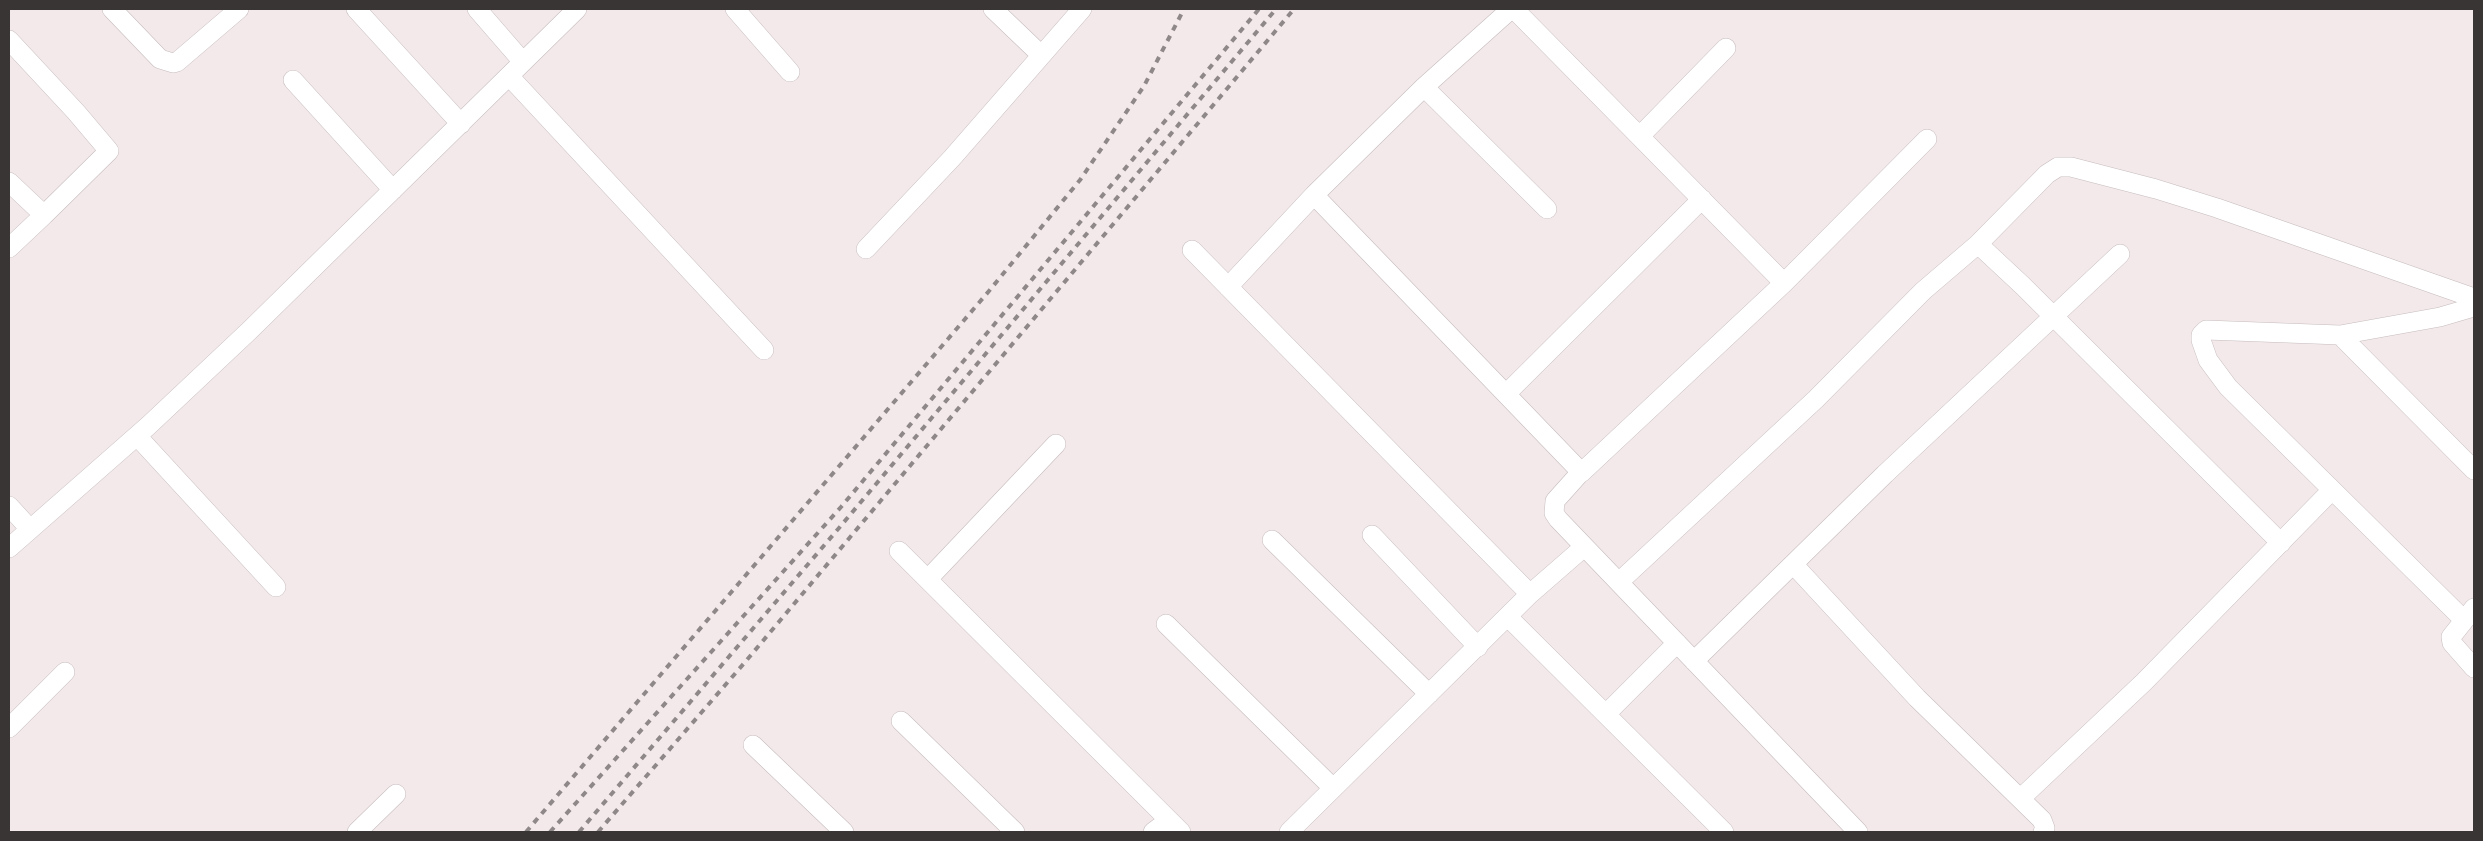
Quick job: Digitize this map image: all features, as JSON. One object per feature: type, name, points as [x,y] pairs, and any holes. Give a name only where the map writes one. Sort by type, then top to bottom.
[{"type":"street","points":[[112,9],[160,59],[173,63],[177,62],[239,9]]},
{"type":"street","points":[[356,9],[461,124]]},
{"type":"street","points":[[477,9],[524,62]]},
{"type":"street","points":[[735,9],[790,72]]},
{"type":"street","points":[[994,9],[1040,54]]},
{"type":"street","points":[[866,249],[952,158],[1040,54],[1082,9]]},
{"type":"street","points":[[1228,287],[1314,195],[1424,87],[1512,9],[1784,283]]},
{"type":"street","points":[[9,548],[137,436],[249,331],[524,62],[567,12]]},
{"type":"street","points":[[9,40],[76,112],[109,151],[9,248]]},
{"type":"street","points":[[1640,136],[1726,48]]},
{"type":"street","points":[[510,76],[764,350]]},
{"type":"street","points":[[293,80],[392,190]]},
{"type":"street","points":[[1424,87],[1546,209]]},
{"type":"street","points":[[1858,832],[1584,547],[1554,513],[1555,501],[1581,473],[1784,283],[1927,140]]},
{"type":"street","points":[[1619,582],[1816,399],[1923,291],[1978,244],[2048,174],[2058,167],[2071,167],[2156,189],[2474,298]]},
{"type":"street","points":[[9,182],[44,215]]},
{"type":"street","points":[[1314,195],[1507,393],[1581,473]]},
{"type":"street","points":[[1507,393],[1702,200]]},
{"type":"street","points":[[1978,244],[2281,543]]},
{"type":"street","points":[[1192,250],[1530,594]]},
{"type":"street","points":[[1694,661],[1793,564],[2120,254]]},
{"type":"street","points":[[2474,307],[2440,317],[2340,335],[2217,330],[2206,330],[2201,335],[2205,353],[2216,374],[2332,490],[2469,614],[2451,637],[2452,643],[2474,668]]},
{"type":"street","points":[[2340,335],[2474,470]]},
{"type":"street","points":[[137,436],[276,587]]},
{"type":"street","points":[[928,579],[1056,444]]},
{"type":"street","points":[[2021,798],[2144,682],[2332,490]]},
{"type":"street","points":[[9,506],[30,529]]},
{"type":"street","points":[[1372,535],[1478,647]]},
{"type":"street","points":[[1272,540],[1429,694]]},
{"type":"street","points":[[1289,832],[1530,594],[1584,547]]},
{"type":"street","points":[[899,551],[1175,826],[1153,832]]},
{"type":"street","points":[[1793,564],[1917,698],[2042,820],[2045,828],[2043,832]]},
{"type":"street","points":[[1508,617],[1724,832]]},
{"type":"street","points":[[1166,624],[1333,788]]},
{"type":"street","points":[[1606,714],[1677,643]]},
{"type":"street","points":[[9,728],[65,672]]},
{"type":"street","points":[[901,722],[1015,832]]},
{"type":"street","points":[[753,745],[844,832]]},
{"type":"street","points":[[357,832],[396,794]]},
{"type":"railway","points":[[526,832],[989,291],[1080,180],[1144,86],[1184,9]]},
{"type":"railway","points":[[550,832],[841,507],[1259,9]]},
{"type":"railway","points":[[579,832],[839,528],[1276,9]]},
{"type":"railway","points":[[598,832],[746,661],[1294,9]]}]
